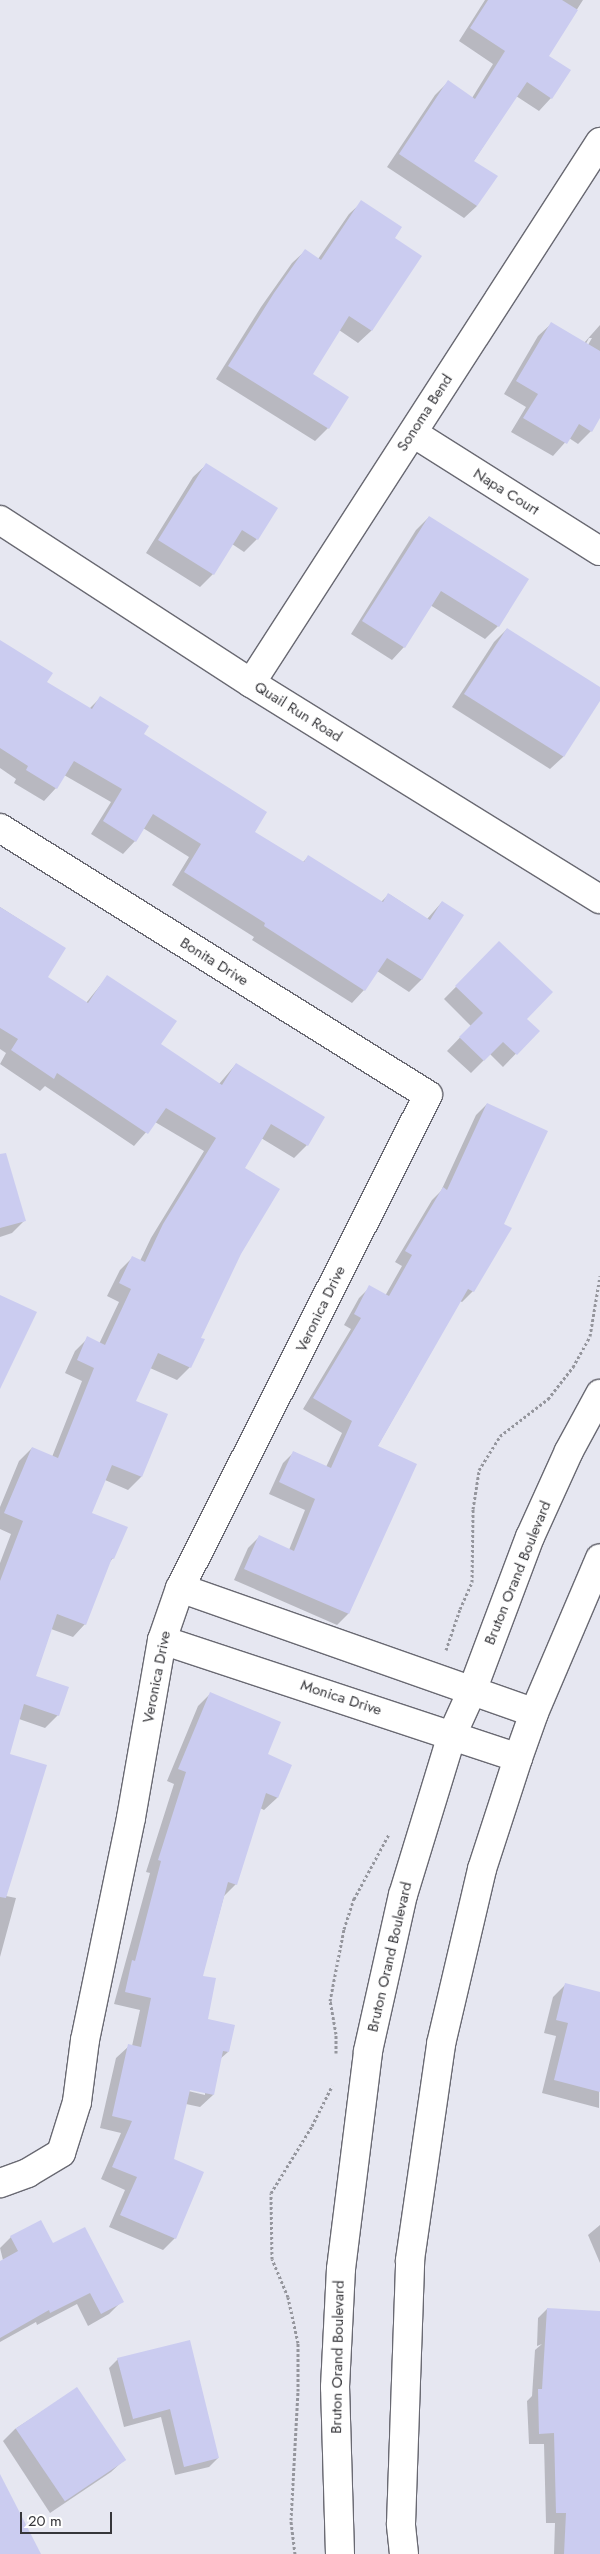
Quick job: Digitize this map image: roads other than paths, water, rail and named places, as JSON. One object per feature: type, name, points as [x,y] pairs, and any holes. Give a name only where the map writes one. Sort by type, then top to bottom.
[{"type":"street","name":"Sonoma Bend","points":[[251,683],[600,142]]},
{"type":"street","name":"Napa Court","points":[[412,433],[600,551]]},
{"type":"street","name":"Quail Run Road","points":[[0,520],[251,683],[600,900]]},
{"type":"street","name":"Bonita Drive","points":[[0,828],[428,1095]]},
{"type":"street","name":"Veronica Drive","points":[[0,2183],[28,2173],[61,2153],[77,2102],[85,2040],[132,1818],[162,1640],[180,1588],[428,1095]]},
{"type":"street","name":"Bruton Orand Boulevard","points":[[340,2554],[334,2386],[341,2269],[368,2051],[404,1894],[452,1734],[472,1691],[530,1537],[568,1451],[600,1394]]},
{"type":"street","points":[[404,2554],[401,2524],[410,2260],[441,2044],[482,1869],[518,1758],[534,1713],[600,1558]]},
{"type":"street","points":[[180,1588],[534,1713]]},
{"type":"street","name":"Monica Drive","points":[[162,1640],[452,1734],[518,1758]]}]
